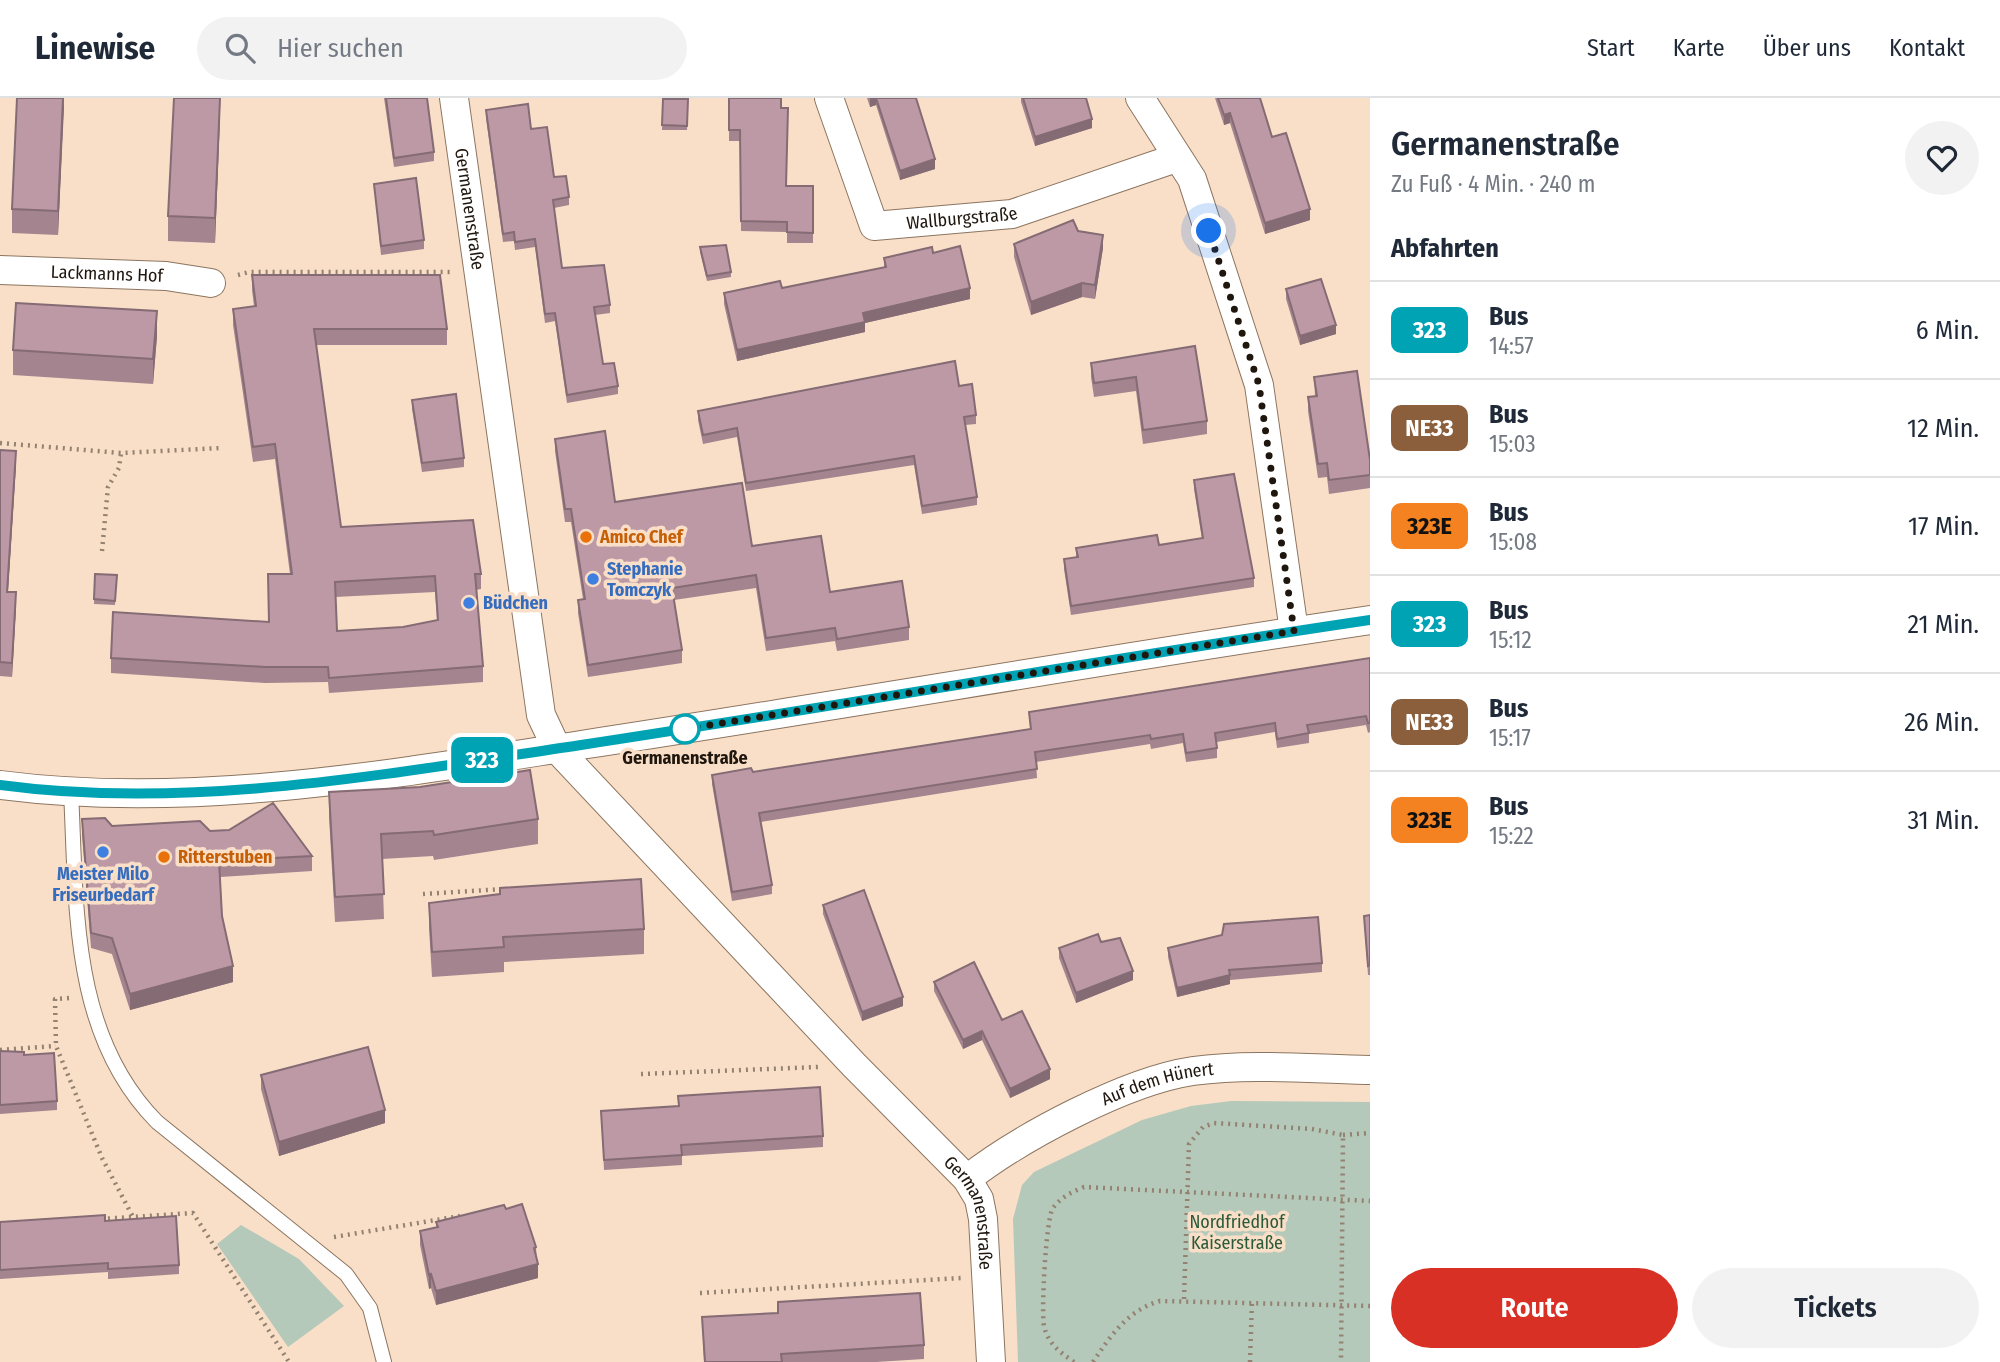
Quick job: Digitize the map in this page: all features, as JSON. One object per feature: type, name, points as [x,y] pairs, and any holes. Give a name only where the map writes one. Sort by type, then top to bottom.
[{"type":"street","name":"Germanenstraße","points":[[454,98],[541,715],[557,748],[854,1065],[967,1179],[979,1199],[983,1219],[991,1362]]},
{"type":"street","name":"Wallburgstraße","points":[[829,98],[874,226],[1012,214],[1176,158]]},
{"type":"street","points":[[1140,98],[1176,158],[1192,179],[1259,385],[1294,631]]},
{"type":"street","name":"Lackmanns Hof","points":[[0,270],[166,276],[211,283]]},
{"type":"street","points":[[0,785],[71,792],[136,793],[246,788],[557,748],[1370,620]]},
{"type":"street","name":"Auf dem Hünert","points":[[967,1179],[998,1155],[1120,1092],[1155,1079],[1225,1068],[1370,1070]]},
{"type":"lane","points":[[71,792],[79,954],[88,998],[122,1077],[143,1108],[346,1274],[359,1289],[378,1329],[384,1362]]},
{"type":"path","points":[[211,283],[249,272],[478,272]]},
{"type":"path","points":[[0,443],[121,453],[221,448]]},
{"type":"path","points":[[102,551],[108,486],[119,468],[121,453]]},
{"type":"path","points":[[423,894],[516,888]]},
{"type":"path","points":[[88,998],[55,999],[56,1046],[102,1158],[133,1217]]},
{"type":"path","points":[[0,1050],[56,1046]]},
{"type":"path","points":[[641,1074],[854,1065]]},
{"type":"path","points":[[1184,1299],[1189,1144],[1203,1127],[1214,1123],[1312,1129],[1343,1135],[1370,1133]]},
{"type":"path","points":[[1341,1362],[1345,1200],[1343,1135]]},
{"type":"path","points":[[1074,1362],[1054,1348],[1044,1325],[1046,1235],[1051,1210],[1067,1194],[1084,1187],[1370,1201]]},
{"type":"path","points":[[93,1219],[193,1213],[289,1362]]},
{"type":"path","points":[[311,1246],[318,1240],[466,1215]]},
{"type":"path","points":[[700,1293],[986,1277]]},
{"type":"path","points":[[1093,1362],[1110,1336],[1142,1306],[1184,1299],[1370,1306]]},
{"type":"path","points":[[1250,1362],[1252,1301]]},
{"type":"green space","name":"Nordfriedhof Kaiserstraße","points":[[1231,1101],[1370,1102],[1370,1362],[1018,1362],[1013,1219],[1022,1185],[1034,1172],[1142,1120],[1191,1106]]},
{"type":"green space","points":[[241,1225],[299,1259],[344,1306],[288,1347],[217,1244]]},
{"type":"building","points":[[17,98],[63,98],[58,211],[12,209]]},
{"type":"building","points":[[174,98],[220,98],[215,218],[168,216]]},
{"type":"building","points":[[386,98],[427,98],[434,152],[394,158]]},
{"type":"building","points":[[729,98],[781,98],[781,108],[788,108],[786,186],[813,186],[813,233],[787,232],[787,222],[741,221],[740,130],[729,130]]},
{"type":"building","points":[[876,98],[916,98],[935,159],[900,171]]},
{"type":"building","points":[[1023,98],[1086,98],[1092,119],[1035,137]]},
{"type":"building","points":[[1218,98],[1260,98],[1272,137],[1286,133],[1310,209],[1265,223],[1230,113],[1224,115]]},
{"type":"building","points":[[663,99],[688,99],[687,126],[662,125]]},
{"type":"building","points":[[528,104],[531,129],[547,127],[554,177],[566,176],[569,197],[553,200],[562,268],[604,265],[610,305],[594,307],[603,364],[614,363],[618,386],[567,395],[555,313],[545,314],[535,239],[515,242],[514,232],[503,234],[486,110]]},
{"type":"building","points":[[416,178],[424,240],[381,246],[374,184]]},
{"type":"building","points":[[1073,220],[1078,231],[1103,235],[1095,285],[1082,283],[1031,302],[1014,244]]},
{"type":"building","points":[[726,245],[731,272],[707,276],[700,247]]},
{"type":"building","points":[[960,246],[970,288],[863,313],[865,322],[737,350],[724,293],[780,281],[782,288],[886,267],[884,258],[932,247],[933,253]]},
{"type":"building","points":[[252,275],[440,275],[447,329],[314,329],[341,527],[473,520],[481,574],[475,574],[483,666],[329,678],[328,667],[265,667],[111,658],[113,612],[269,622],[268,574],[292,574],[275,444],[253,447],[233,309],[256,306]],"holes":[[[435,576],[438,620],[403,627],[337,631],[335,582]]]},
{"type":"building","points":[[1321,279],[1336,325],[1300,336],[1286,289]]},
{"type":"building","points":[[16,303],[157,311],[153,359],[13,350]]},
{"type":"building","points":[[1195,346],[1207,421],[1143,430],[1136,377],[1094,383],[1091,363]]},
{"type":"building","points":[[955,361],[959,386],[972,384],[976,415],[964,417],[977,497],[922,506],[914,456],[746,483],[737,428],[703,435],[698,411]]},
{"type":"building","points":[[1357,371],[1370,475],[1329,480],[1327,463],[1318,464],[1308,397],[1317,396],[1314,377]]},
{"type":"building","points":[[456,394],[464,458],[422,463],[412,400]]},
{"type":"building","points":[[605,431],[615,502],[742,483],[752,546],[821,536],[830,592],[902,581],[909,627],[837,639],[835,628],[766,638],[756,575],[672,588],[682,650],[588,665],[578,600],[585,599],[571,509],[565,509],[555,439]]},
{"type":"building","points":[[0,450],[16,451],[7,592],[16,592],[12,663],[0,662]]},
{"type":"building","points":[[1234,474],[1254,578],[1071,606],[1064,559],[1078,557],[1076,548],[1157,535],[1159,545],[1203,538],[1194,480]]},
{"type":"building","points":[[95,574],[117,575],[115,601],[94,599]]},
{"type":"building","points":[[1370,658],[1370,723],[1366,716],[1307,725],[1309,733],[1277,739],[1275,723],[1215,733],[1217,748],[1186,753],[1183,734],[1151,739],[1150,735],[1035,752],[1037,769],[759,813],[772,885],[732,892],[712,775],[751,768],[753,772],[1031,729],[1029,712]]},
{"type":"building","points":[[530,770],[538,819],[434,835],[433,831],[381,834],[384,894],[335,897],[329,792],[420,787]]},
{"type":"building","points":[[273,803],[312,856],[219,861],[222,916],[233,966],[130,994],[112,938],[91,933],[82,819],[105,818],[112,826],[200,821],[210,831],[229,830]]},
{"type":"building","points":[[641,879],[644,929],[503,937],[504,947],[432,952],[429,903],[500,894],[500,888]]},
{"type":"building","points":[[864,890],[903,997],[862,1012],[823,905]]},
{"type":"building","points":[[1370,915],[1370,965],[1368,966],[1364,916]]},
{"type":"building","points":[[1318,917],[1322,963],[1229,970],[1230,975],[1177,988],[1168,948],[1222,935],[1224,924]]},
{"type":"building","points":[[1098,934],[1101,942],[1120,938],[1133,971],[1076,993],[1059,948]]},
{"type":"building","points":[[974,962],[1002,1020],[1022,1011],[1050,1069],[1010,1089],[982,1031],[963,1040],[934,982]]},
{"type":"building","points":[[368,1047],[385,1110],[279,1142],[261,1075]]},
{"type":"building","points":[[0,1051],[24,1052],[24,1055],[54,1053],[57,1101],[0,1105]]},
{"type":"building","points":[[820,1087],[823,1136],[681,1145],[682,1155],[604,1160],[601,1111],[679,1106],[678,1096]]},
{"type":"building","points":[[522,1204],[536,1247],[534,1248],[538,1264],[436,1291],[431,1274],[429,1275],[420,1231],[438,1227],[436,1222],[504,1205],[506,1209]]},
{"type":"building","points":[[105,1215],[105,1221],[176,1216],[179,1265],[108,1269],[108,1263],[0,1270],[0,1222]]},
{"type":"building","points":[[920,1293],[924,1345],[781,1354],[782,1362],[705,1362],[702,1317],[778,1313],[778,1302]]},
{"type":"bus line","name":"323","points":[[0,785],[71,792],[136,793],[246,788],[327,780],[664,733],[1370,620]]},
{"type":"place","name":"Amico Chef","points":[[586,537]]},
{"type":"place","name":"Stephanie Tomczyk","points":[[593,579]]},
{"type":"place","name":"Büdchen","points":[[469,603]]},
{"type":"place","name":"Germanenstraße","points":[[685,729]]},
{"type":"place","name":"Meister Milo Friseurbedarf","points":[[103,852]]},
{"type":"place","name":"Ritterstuben","points":[[164,857]]},
{"type":"route","points":[[685,729],[1294,631],[1259,385],[1209,231]]}]
